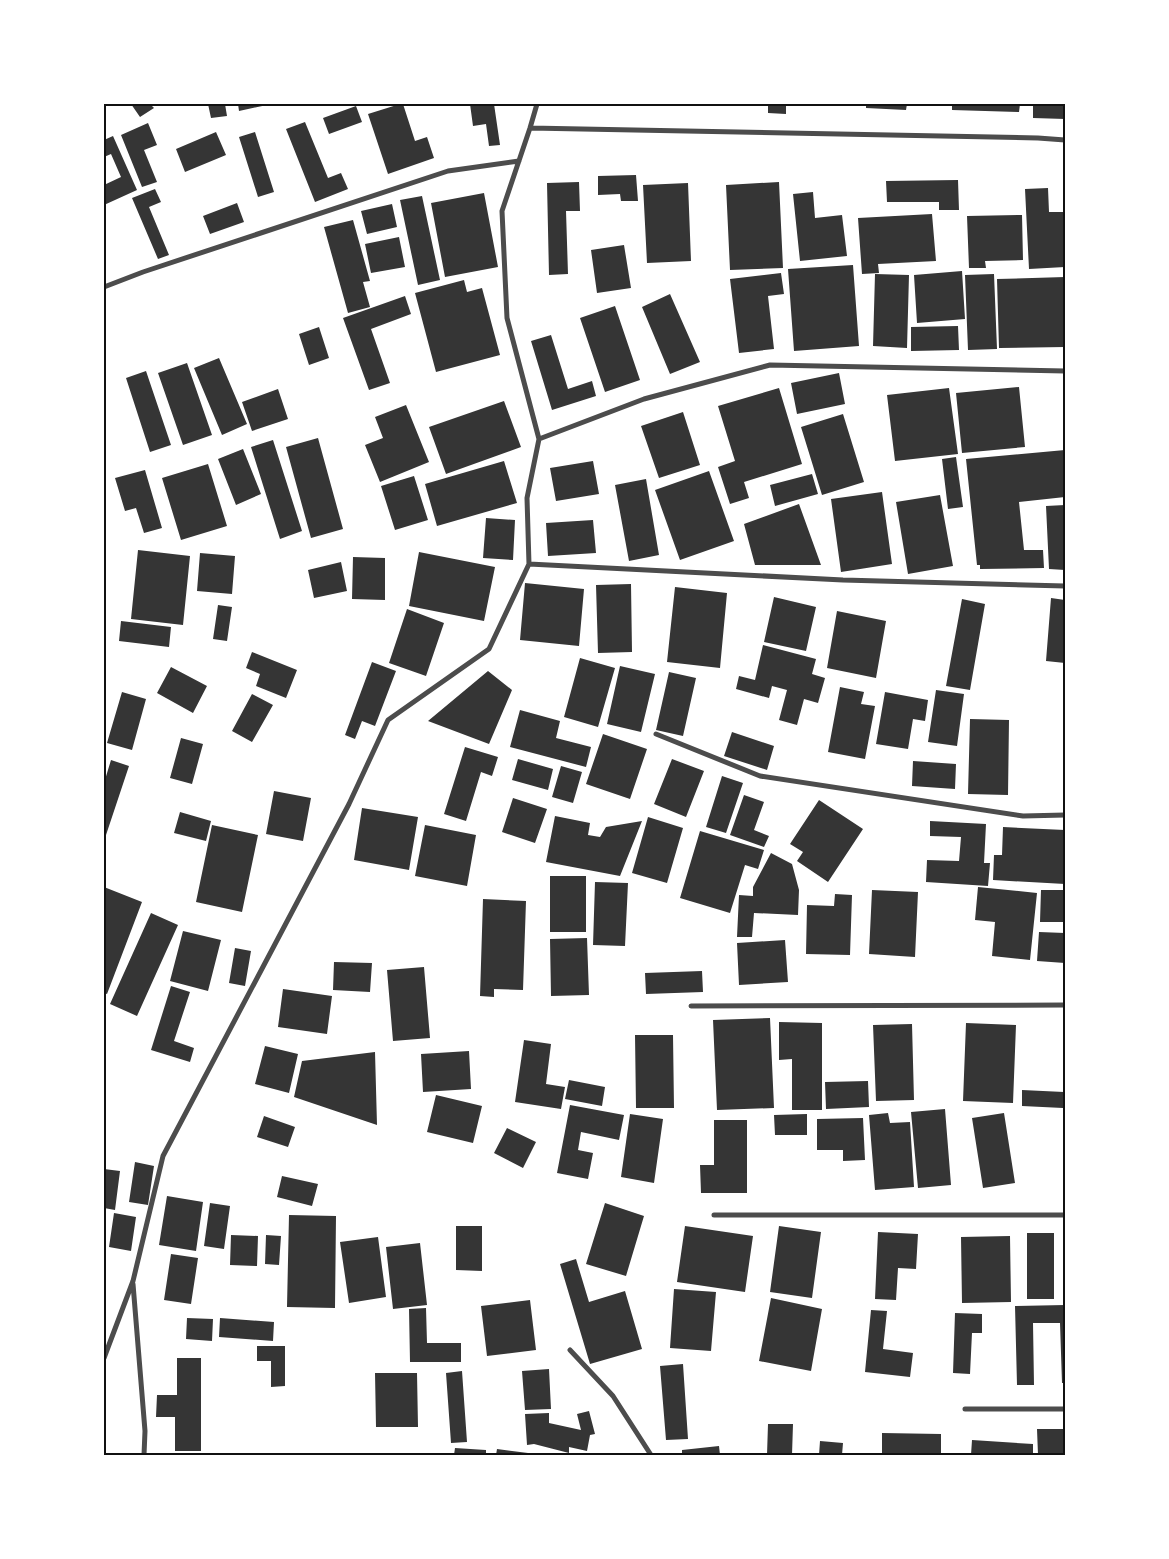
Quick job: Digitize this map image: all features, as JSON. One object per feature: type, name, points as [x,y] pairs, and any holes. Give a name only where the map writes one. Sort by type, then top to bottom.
[{"type":"street","points":[[104,1358],[133,1281],[163,1156],[349,804],[388,720],[489,649],[529,564],[527,498],[539,439],[507,318],[502,211],[537,104]]},
{"type":"street","points":[[530,128],[1065,140]]},
{"type":"street","points":[[104,287],[143,272],[448,171],[519,161]]},
{"type":"street","points":[[539,439],[644,399],[770,365],[1065,371]]},
{"type":"street","points":[[529,564],[842,580],[1065,586]]},
{"type":"street","points":[[656,734],[760,776],[1023,816],[1065,815]]},
{"type":"street","points":[[691,1006],[1065,1005]]},
{"type":"street","points":[[714,1215],[1065,1214]]},
{"type":"street","points":[[133,1281],[145,1431],[144,1455]]},
{"type":"street","points":[[570,1350],[613,1396],[652,1455]]},
{"type":"street","points":[[965,1409],[1065,1409]]},
{"type":"building","points":[[131,104],[150,104],[154,108],[140,117]]},
{"type":"building","points":[[208,104],[225,104],[227,116],[211,118]]},
{"type":"building","points":[[238,104],[267,104],[267,105],[239,111]]},
{"type":"building","points":[[403,104],[415,141],[427,137],[434,158],[388,174],[368,114]]},
{"type":"building","points":[[470,104],[494,104],[500,145],[489,146],[486,124],[473,126]]},
{"type":"building","points":[[768,104],[786,104],[786,114],[768,113]]},
{"type":"building","points":[[866,104],[907,104],[906,110],[866,108]]},
{"type":"building","points":[[952,104],[1020,104],[1019,112],[952,110]]},
{"type":"building","points":[[1033,104],[1065,104],[1065,119],[1033,118]]},
{"type":"building","points":[[356,106],[362,122],[329,134],[323,118]]},
{"type":"building","points":[[305,122],[328,178],[341,173],[348,189],[315,202],[286,129]]},
{"type":"building","points":[[148,123],[157,145],[144,150],[157,182],[142,187],[121,135]]},
{"type":"building","points":[[216,132],[226,155],[185,172],[176,149]]},
{"type":"building","points":[[255,132],[274,192],[258,197],[239,137]]},
{"type":"building","points":[[113,136],[137,190],[104,205],[104,185],[121,177],[111,154],[104,157],[104,140]]},
{"type":"building","points":[[636,175],[638,201],[621,201],[620,194],[598,195],[598,176]]},
{"type":"building","points":[[958,180],[959,210],[939,210],[939,202],[887,202],[886,181]]},
{"type":"building","points":[[579,182],[580,211],[566,211],[568,274],[549,275],[547,183]]},
{"type":"building","points":[[779,182],[783,268],[730,270],[726,185]]},
{"type":"building","points":[[688,183],[691,261],[647,263],[643,185]]},
{"type":"building","points":[[1048,188],[1049,212],[1065,212],[1065,267],[1029,269],[1025,189]]},
{"type":"building","points":[[155,189],[161,202],[149,207],[169,255],[158,259],[132,198]]},
{"type":"building","points":[[813,192],[815,218],[842,215],[847,256],[800,261],[793,194]]},
{"type":"building","points":[[484,193],[498,267],[445,277],[431,203]]},
{"type":"building","points":[[422,196],[440,280],[418,285],[400,200]]},
{"type":"building","points":[[237,203],[244,222],[210,234],[203,216]]},
{"type":"building","points":[[392,204],[397,227],[367,234],[361,211]]},
{"type":"building","points":[[932,214],[936,261],[878,264],[879,273],[862,274],[858,218]]},
{"type":"building","points":[[1022,215],[1023,260],[985,261],[986,268],[969,268],[967,216]]},
{"type":"building","points":[[353,220],[370,281],[363,282],[370,307],[348,313],[324,227]]},
{"type":"building","points":[[399,237],[405,267],[371,273],[365,244]]},
{"type":"building","points":[[624,245],[631,288],[597,293],[591,250]]},
{"type":"building","points":[[853,265],[859,346],[794,351],[788,269]]},
{"type":"building","points":[[962,271],[965,319],[917,323],[914,275]]},
{"type":"building","points":[[781,273],[784,294],[768,296],[774,349],[739,353],[730,279]]},
{"type":"building","points":[[875,274],[909,275],[907,348],[873,346]]},
{"type":"building","points":[[994,274],[997,349],[968,350],[965,275]]},
{"type":"building","points":[[1065,277],[1065,347],[999,348],[997,279]]},
{"type":"building","points":[[464,280],[467,292],[482,288],[500,355],[436,372],[415,293]]},
{"type":"building","points":[[670,294],[700,362],[670,374],[642,307]]},
{"type":"building","points":[[405,296],[411,314],[371,329],[390,383],[369,390],[343,318]]},
{"type":"building","points":[[615,306],[640,380],[605,392],[580,318]]},
{"type":"building","points":[[958,326],[959,350],[911,351],[911,327]]},
{"type":"building","points":[[319,327],[329,358],[309,365],[299,334]]},
{"type":"building","points":[[551,335],[568,389],[592,381],[596,396],[552,410],[531,341]]},
{"type":"building","points":[[219,358],[247,424],[222,435],[194,368]]},
{"type":"building","points":[[187,363],[212,435],[183,445],[158,373]]},
{"type":"building","points":[[146,371],[171,445],[150,452],[126,378]]},
{"type":"building","points":[[839,373],[845,404],[797,414],[791,383]]},
{"type":"building","points":[[1019,387],[1025,447],[962,453],[956,393]]},
{"type":"building","points":[[779,388],[802,464],[744,482],[749,498],[730,504],[718,467],[735,461],[718,406]]},
{"type":"building","points":[[949,388],[958,454],[895,461],[887,395]]},
{"type":"building","points":[[278,389],[288,419],[252,431],[242,402]]},
{"type":"building","points":[[504,401],[521,447],[446,474],[429,427]]},
{"type":"building","points":[[406,405],[429,462],[380,482],[365,445],[383,438],[375,417]]},
{"type":"building","points":[[683,412],[700,465],[659,478],[641,426]]},
{"type":"building","points":[[843,414],[864,482],[822,495],[801,427]]},
{"type":"building","points":[[318,438],[343,529],[311,538],[286,447]]},
{"type":"building","points":[[273,440],[302,531],[280,539],[251,447]]},
{"type":"building","points":[[243,449],[261,494],[236,505],[218,459]]},
{"type":"building","points":[[1065,450],[1065,497],[1019,502],[1024,550],[1043,550],[1044,568],[980,569],[980,565],[977,565],[966,459]]},
{"type":"building","points":[[956,457],[963,507],[948,509],[942,459]]},
{"type":"building","points":[[504,461],[517,503],[437,526],[425,484]]},
{"type":"building","points":[[593,461],[599,494],[556,501],[550,468]]},
{"type":"building","points":[[208,464],[227,526],[181,540],[162,478]]},
{"type":"building","points":[[145,470],[162,528],[144,533],[136,508],[125,511],[115,478]]},
{"type":"building","points":[[709,471],[734,541],[680,560],[655,490]]},
{"type":"building","points":[[812,474],[818,494],[775,506],[770,485]]},
{"type":"building","points":[[414,476],[428,520],[395,530],[381,486]]},
{"type":"building","points":[[646,479],[659,555],[629,561],[615,485]]},
{"type":"building","points":[[882,492],[892,564],[841,572],[831,499]]},
{"type":"building","points":[[940,495],[953,566],[908,574],[896,502]]},
{"type":"building","points":[[799,504],[821,565],[755,565],[744,524]]},
{"type":"building","points":[[1065,505],[1065,570],[1049,569],[1046,506]]},
{"type":"building","points":[[486,518],[515,520],[513,560],[483,558]]},
{"type":"building","points":[[593,520],[596,553],[548,556],[546,523]]},
{"type":"building","points":[[138,550],[190,556],[183,625],[131,619]]},
{"type":"building","points":[[419,552],[495,567],[484,621],[409,606]]},
{"type":"building","points":[[200,553],[235,556],[232,594],[197,591]]},
{"type":"building","points":[[353,557],[385,558],[385,600],[352,599]]},
{"type":"building","points":[[341,562],[347,591],[314,598],[308,570]]},
{"type":"building","points":[[525,583],[584,589],[579,646],[520,640]]},
{"type":"building","points":[[631,584],[632,652],[598,653],[596,585]]},
{"type":"building","points":[[675,587],[727,593],[720,668],[667,662]]},
{"type":"building","points":[[774,597],[816,607],[806,651],[764,642]]},
{"type":"building","points":[[1051,598],[1065,600],[1065,663],[1046,661]]},
{"type":"building","points":[[962,599],[985,604],[970,690],[946,686]]},
{"type":"building","points":[[218,605],[232,607],[227,641],[213,639]]},
{"type":"building","points":[[407,609],[444,623],[426,676],[389,663]]},
{"type":"building","points":[[837,611],[886,621],[876,678],[827,668]]},
{"type":"building","points":[[121,621],[171,627],[169,647],[119,641]]},
{"type":"building","points":[[763,645],[816,659],[812,674],[825,678],[818,703],[804,699],[797,725],[779,720],[787,690],[772,686],[769,698],[736,689],[739,676],[755,680]]},
{"type":"building","points":[[252,652],[297,670],[286,698],[256,686],[260,674],[246,668]]},
{"type":"building","points":[[580,658],[615,668],[598,727],[564,717]]},
{"type":"building","points":[[372,662],[396,671],[375,726],[362,721],[355,739],[345,735]]},
{"type":"building","points":[[620,666],[655,674],[641,732],[607,724]]},
{"type":"building","points":[[171,667],[207,686],[193,713],[157,693]]},
{"type":"building","points":[[488,671],[512,690],[489,744],[428,721]]},
{"type":"building","points":[[669,672],[696,678],[683,736],[656,730]]},
{"type":"building","points":[[840,687],[864,692],[861,704],[875,706],[865,759],[828,752]]},
{"type":"building","points":[[936,690],[964,694],[957,746],[928,742]]},
{"type":"building","points":[[122,692],[146,699],[132,750],[107,743]]},
{"type":"building","points":[[885,692],[928,700],[925,721],[913,719],[908,749],[876,744]]},
{"type":"building","points":[[252,694],[273,705],[252,742],[232,731]]},
{"type":"building","points":[[520,710],[560,721],[556,738],[591,747],[586,767],[510,747]]},
{"type":"building","points":[[970,719],[1009,720],[1008,795],[968,794]]},
{"type":"building","points":[[732,732],[774,746],[767,770],[724,756]]},
{"type":"building","points":[[603,734],[647,749],[630,799],[586,784]]},
{"type":"building","points":[[181,738],[203,744],[192,784],[170,778]]},
{"type":"building","points":[[465,747],[498,757],[492,776],[481,772],[466,821],[444,814]]},
{"type":"building","points":[[518,759],[553,769],[548,790],[512,780]]},
{"type":"building","points":[[672,759],[704,771],[686,817],[654,804]]},
{"type":"building","points":[[111,760],[129,766],[106,835],[104,834],[104,783]]},
{"type":"building","points":[[913,761],[956,764],[955,789],[912,786]]},
{"type":"building","points":[[561,766],[582,772],[573,803],[552,797]]},
{"type":"building","points":[[722,776],[743,783],[726,833],[706,827]]},
{"type":"building","points":[[274,791],[311,798],[303,841],[266,834]]},
{"type":"building","points":[[744,795],[764,802],[754,830],[769,836],[764,847],[730,835]]},
{"type":"building","points":[[513,798],[547,809],[535,843],[502,832]]},
{"type":"building","points":[[819,800],[863,829],[828,882],[797,861],[803,852],[790,844]]},
{"type":"building","points":[[362,808],[418,817],[409,870],[354,860]]},
{"type":"building","points":[[180,812],[211,821],[206,841],[174,833]]},
{"type":"building","points":[[555,816],[590,823],[588,835],[600,837],[606,827],[642,821],[620,876],[546,862]]},
{"type":"building","points":[[648,817],[683,828],[667,883],[632,873]]},
{"type":"building","points":[[930,821],[986,824],[984,863],[990,863],[988,886],[926,882],[927,860],[959,861],[961,837],[930,836]]},
{"type":"building","points":[[212,825],[258,835],[242,912],[196,902]]},
{"type":"building","points":[[425,825],[476,835],[467,886],[415,876]]},
{"type":"building","points":[[1003,827],[1065,830],[1065,884],[993,880],[994,855],[1002,855]]},
{"type":"building","points":[[700,831],[764,850],[758,869],[745,865],[730,913],[680,898]]},
{"type":"building","points":[[771,853],[792,864],[799,890],[798,915],[754,913],[752,937],[737,937],[739,895],[753,896],[753,887]]},
{"type":"building","points":[[550,876],[586,876],[586,932],[550,932]]},
{"type":"building","points":[[595,882],[628,883],[625,946],[593,945]]},
{"type":"building","points":[[104,887],[142,902],[107,994],[104,993]]},
{"type":"building","points":[[978,887],[1037,893],[1030,960],[992,956],[995,922],[975,920]]},
{"type":"building","points":[[872,890],[918,892],[915,957],[869,954]]},
{"type":"building","points":[[1041,890],[1065,890],[1065,922],[1040,922]]},
{"type":"building","points":[[835,894],[852,895],[850,955],[806,954],[807,905],[834,906]]},
{"type":"building","points":[[483,899],[526,901],[523,990],[494,989],[494,997],[480,996]]},
{"type":"building","points":[[151,913],[178,925],[137,1016],[110,1004]]},
{"type":"building","points":[[183,931],[221,940],[208,991],[170,981]]},
{"type":"building","points":[[1039,932],[1065,933],[1065,963],[1037,961]]},
{"type":"building","points":[[587,938],[589,995],[551,996],[550,939]]},
{"type":"building","points":[[785,940],[788,982],[739,985],[737,943]]},
{"type":"building","points":[[235,948],[251,951],[245,986],[229,983]]},
{"type":"building","points":[[334,962],[372,963],[370,992],[333,990]]},
{"type":"building","points":[[424,967],[430,1038],[393,1041],[387,970]]},
{"type":"building","points":[[702,971],[703,992],[646,994],[645,973]]},
{"type":"building","points":[[171,986],[190,992],[174,1041],[194,1048],[190,1062],[151,1050]]},
{"type":"building","points":[[283,989],[332,996],[327,1034],[278,1027]]},
{"type":"building","points":[[770,1018],[774,1108],[717,1110],[713,1020]]},
{"type":"building","points":[[779,1022],[822,1023],[822,1110],[792,1110],[792,1059],[779,1060]]},
{"type":"building","points":[[966,1023],[1016,1025],[1013,1103],[963,1101]]},
{"type":"building","points":[[912,1024],[914,1100],[876,1101],[873,1025]]},
{"type":"building","points":[[635,1035],[673,1035],[674,1108],[636,1108]]},
{"type":"building","points":[[524,1040],[551,1044],[546,1084],[565,1087],[561,1109],[515,1102]]},
{"type":"building","points":[[265,1046],[298,1054],[289,1093],[255,1084]]},
{"type":"building","points":[[469,1051],[471,1089],[423,1092],[421,1054]]},
{"type":"building","points":[[375,1052],[377,1125],[294,1097],[302,1061]]},
{"type":"building","points":[[569,1080],[605,1087],[602,1106],[565,1099]]},
{"type":"building","points":[[868,1081],[869,1107],[826,1109],[825,1082]]},
{"type":"building","points":[[1022,1090],[1064,1092],[1063,1108],[1022,1106]]},
{"type":"building","points":[[436,1095],[482,1106],[473,1143],[427,1132]]},
{"type":"building","points":[[570,1105],[624,1115],[619,1140],[581,1132],[578,1150],[593,1153],[588,1179],[557,1173]]},
{"type":"building","points":[[945,1109],[951,1185],[918,1188],[911,1112]]},
{"type":"building","points":[[888,1113],[890,1123],[910,1122],[914,1187],[875,1190],[869,1115]]},
{"type":"building","points":[[1004,1113],[1015,1183],[983,1188],[972,1118]]},
{"type":"building","points":[[630,1114],[663,1119],[654,1183],[621,1177]]},
{"type":"building","points":[[807,1114],[807,1135],[775,1135],[774,1115]]},
{"type":"building","points":[[264,1116],[295,1127],[288,1147],[257,1137]]},
{"type":"building","points":[[863,1118],[865,1160],[843,1161],[843,1150],[817,1150],[817,1119]]},
{"type":"building","points":[[714,1120],[747,1120],[747,1193],[701,1193],[700,1165],[714,1165]]},
{"type":"building","points":[[507,1128],[536,1142],[523,1168],[494,1153]]},
{"type":"building","points":[[135,1162],[154,1166],[148,1205],[129,1202]]},
{"type":"building","points":[[104,1169],[120,1171],[115,1210],[104,1208]]},
{"type":"building","points":[[282,1176],[318,1184],[312,1206],[277,1197]]},
{"type":"building","points":[[167,1196],[203,1202],[196,1251],[159,1245]]},
{"type":"building","points":[[210,1203],[230,1206],[224,1249],[204,1246]]},
{"type":"building","points":[[605,1203],[644,1216],[626,1276],[586,1264]]},
{"type":"building","points":[[114,1213],[136,1217],[131,1251],[109,1247]]},
{"type":"building","points":[[289,1215],[336,1216],[335,1308],[287,1307]]},
{"type":"building","points":[[456,1226],[482,1226],[482,1271],[456,1270]]},
{"type":"building","points":[[685,1226],[753,1236],[745,1292],[677,1282]]},
{"type":"building","points":[[779,1226],[821,1232],[812,1298],[770,1292]]},
{"type":"building","points":[[878,1232],[918,1234],[916,1269],[898,1268],[896,1300],[875,1299]]},
{"type":"building","points":[[1027,1233],[1054,1233],[1054,1299],[1027,1299]]},
{"type":"building","points":[[231,1235],[258,1236],[257,1266],[230,1265]]},
{"type":"building","points":[[266,1235],[281,1236],[279,1265],[265,1264]]},
{"type":"building","points":[[1010,1236],[1011,1302],[962,1303],[961,1237]]},
{"type":"building","points":[[378,1237],[386,1297],[349,1303],[340,1242]]},
{"type":"building","points":[[420,1243],[427,1305],[393,1309],[386,1247]]},
{"type":"building","points":[[171,1254],[198,1258],[191,1304],[164,1300]]},
{"type":"building","points":[[576,1259],[589,1302],[625,1291],[642,1349],[590,1364],[560,1264]]},
{"type":"building","points":[[674,1289],[716,1292],[711,1351],[670,1348]]},
{"type":"building","points":[[771,1298],[822,1309],[811,1371],[759,1361]]},
{"type":"building","points":[[530,1300],[536,1350],[487,1356],[481,1306]]},
{"type":"building","points":[[1065,1305],[1065,1383],[1062,1383],[1060,1323],[1033,1323],[1034,1385],[1017,1385],[1015,1306]]},
{"type":"building","points":[[426,1308],[427,1343],[461,1343],[461,1362],[410,1362],[409,1309]]},
{"type":"building","points":[[871,1310],[887,1311],[883,1349],[913,1353],[910,1377],[865,1372]]},
{"type":"building","points":[[955,1313],[982,1314],[982,1333],[972,1333],[970,1374],[953,1373]]},
{"type":"building","points":[[187,1318],[213,1319],[212,1341],[186,1339]]},
{"type":"building","points":[[220,1318],[274,1322],[273,1341],[219,1337]]},
{"type":"building","points":[[257,1346],[285,1346],[285,1386],[271,1387],[271,1361],[257,1361]]},
{"type":"building","points":[[177,1358],[201,1358],[201,1451],[175,1451],[175,1417],[156,1417],[157,1395],[177,1395]]},
{"type":"building","points":[[683,1364],[688,1439],[666,1440],[660,1366]]},
{"type":"building","points":[[549,1369],[551,1409],[525,1410],[522,1371]]},
{"type":"building","points":[[462,1371],[467,1442],[451,1443],[446,1373]]},
{"type":"building","points":[[375,1373],[417,1373],[418,1427],[376,1427]]},
{"type":"building","points":[[589,1411],[595,1434],[590,1435],[587,1451],[569,1447],[569,1453],[534,1444],[527,1445],[525,1414],[549,1413],[549,1423],[581,1430],[577,1414]]},
{"type":"building","points":[[768,1424],[793,1424],[792,1455],[767,1455]]},
{"type":"building","points":[[1037,1429],[1065,1429],[1065,1454],[1038,1455]]},
{"type":"building","points":[[882,1433],[941,1434],[941,1455],[882,1455]]},
{"type":"building","points":[[972,1440],[1033,1444],[1033,1455],[971,1455]]},
{"type":"building","points":[[820,1441],[843,1443],[842,1455],[819,1455]]},
{"type":"building","points":[[719,1446],[720,1455],[682,1455],[682,1450]]},
{"type":"building","points":[[455,1448],[486,1450],[486,1455],[454,1455]]},
{"type":"building","points":[[497,1449],[536,1454],[536,1455],[496,1455]]}]
